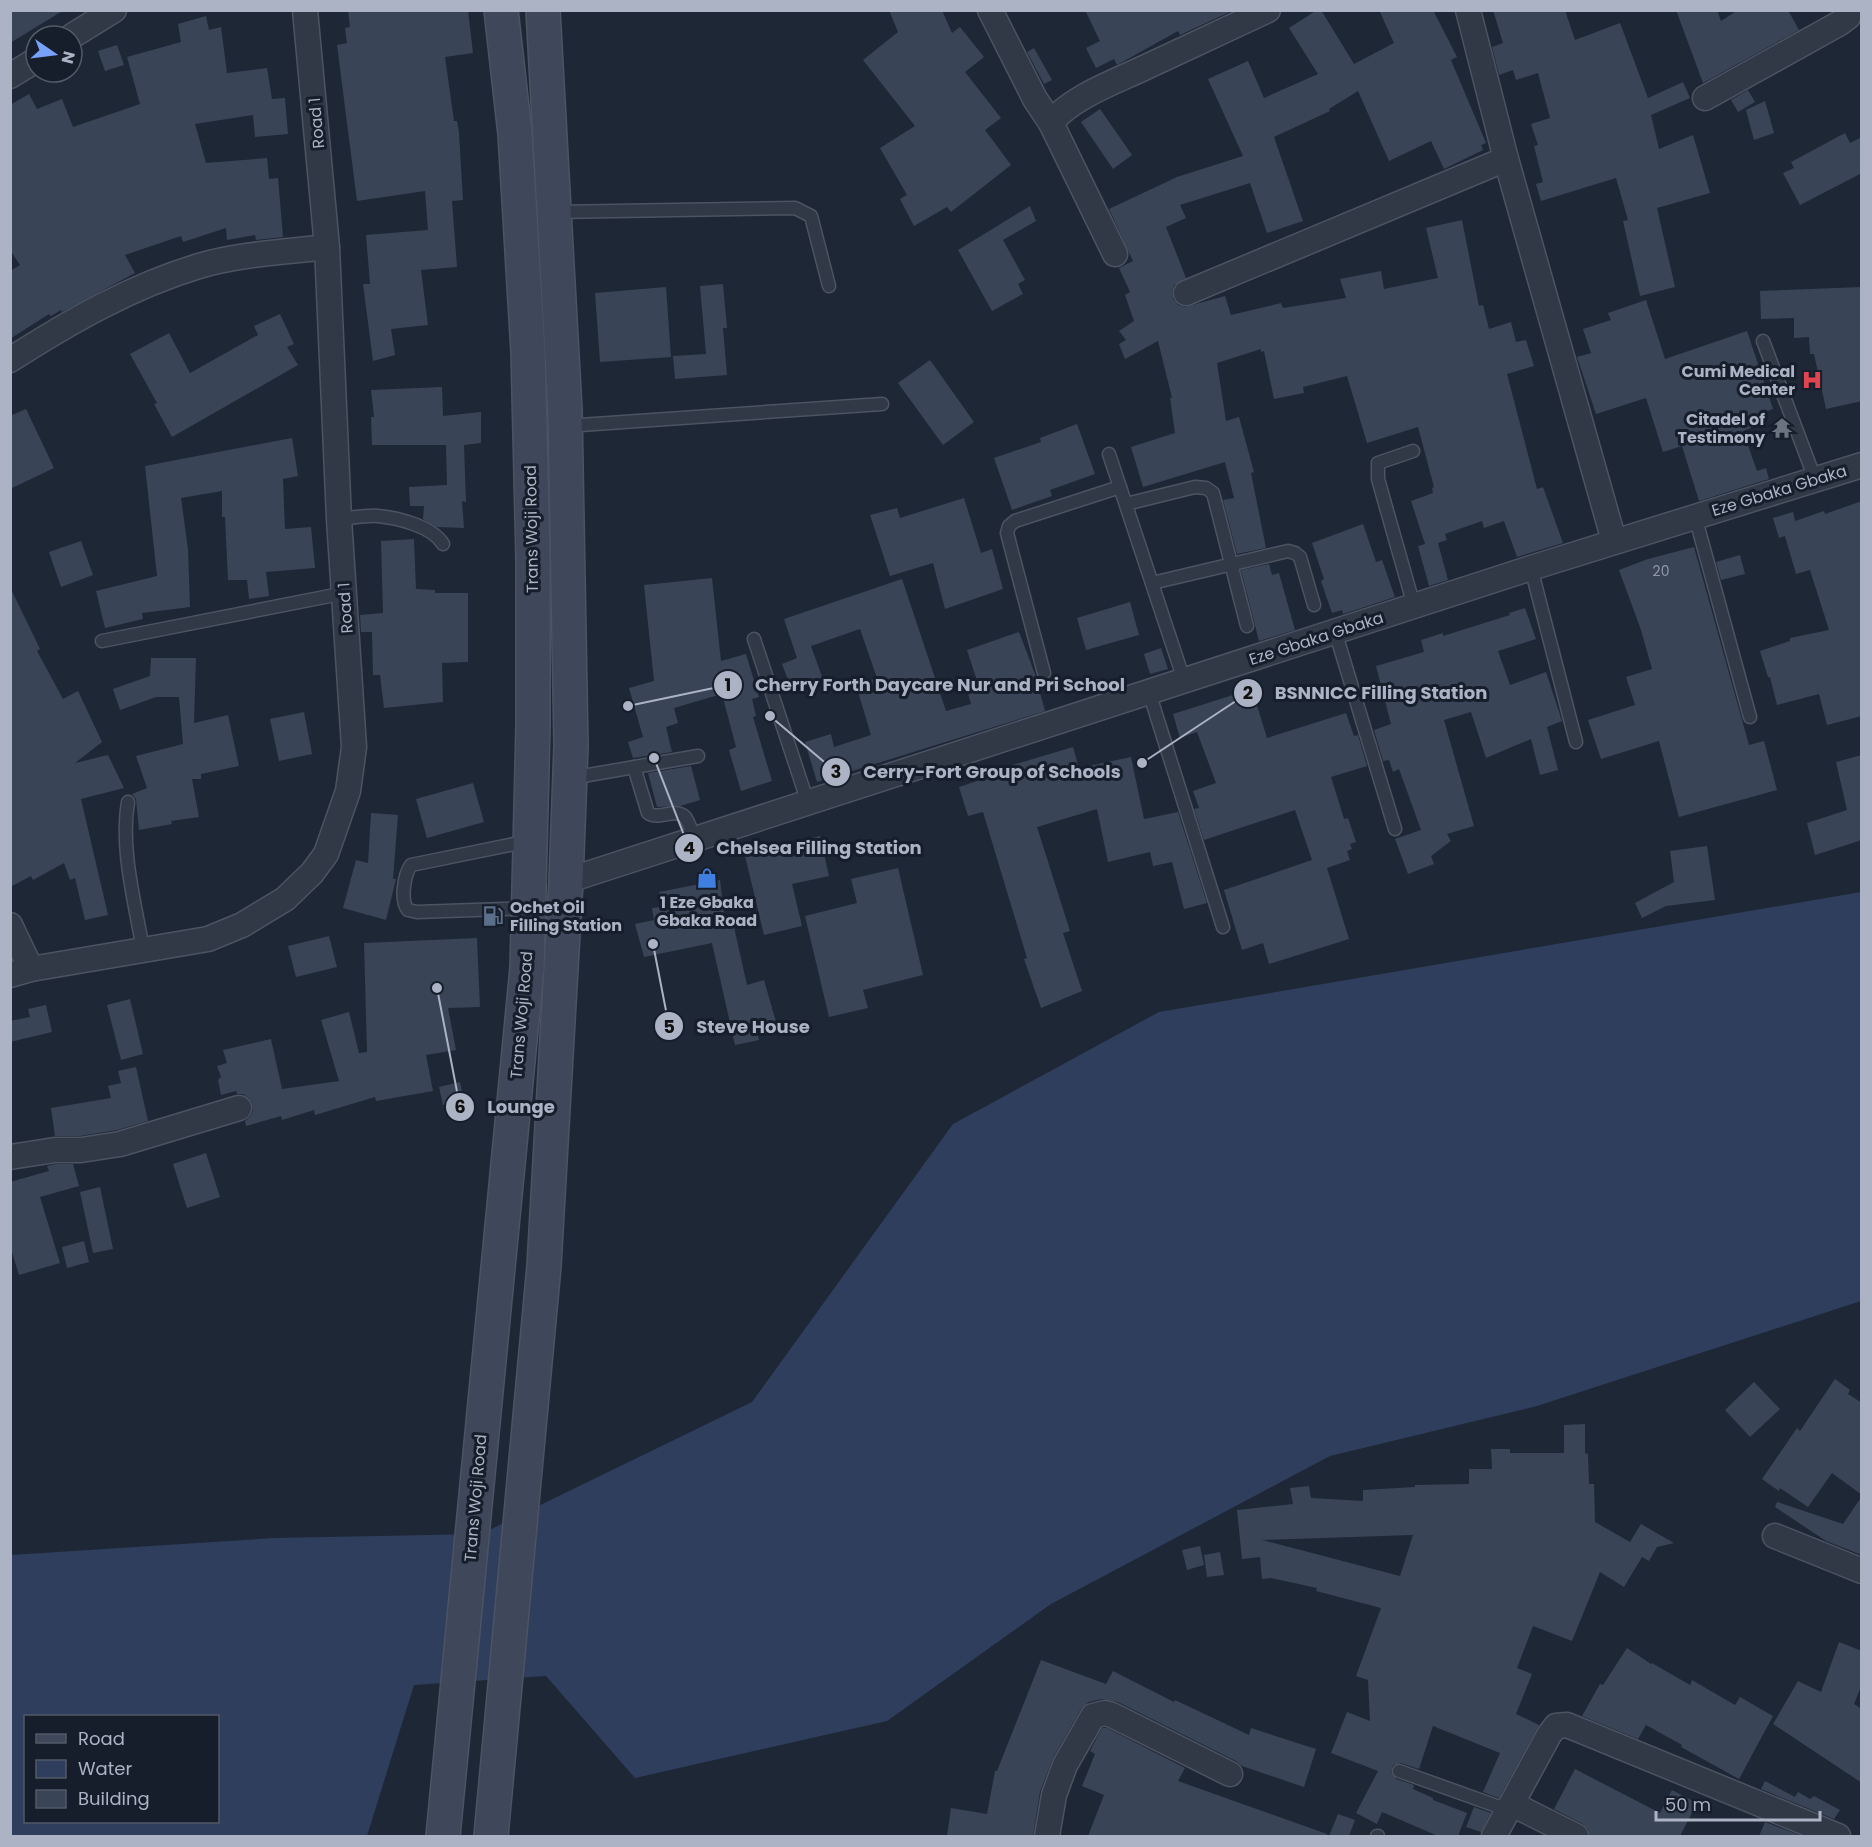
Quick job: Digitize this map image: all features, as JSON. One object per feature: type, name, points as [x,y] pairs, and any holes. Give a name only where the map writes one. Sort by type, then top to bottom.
[{"type":"main road","name":"Trans Woji Road","points":[[443,1836],[527,968],[533,727],[533,583],[528,352],[515,134],[501,10]]},
{"type":"main road","points":[[491,1836],[544,1266],[566,881],[571,746],[565,426],[543,10]]},
{"type":"main road","points":[[520,210],[555,212]]},
{"type":"main road","points":[[529,428],[565,426]]},
{"type":"street","points":[[84,29],[114,10]]},
{"type":"street","name":"Road 1","points":[[21,972],[208,939],[242,925],[285,899],[312,873],[326,854],[348,791],[354,747],[339,519],[327,247],[305,10]]},
{"type":"street","points":[[990,10],[1035,99],[1051,123],[1116,254]]},
{"type":"street","points":[[1051,123],[1056,116],[1081,99],[1268,10]]},
{"type":"street","points":[[1468,10],[1506,159],[1614,542]]},
{"type":"street","points":[[1705,98],[1840,23],[1848,17],[1849,10]]},
{"type":"street","points":[[10,76],[24,67]]},
{"type":"street","points":[[1186,293],[1506,159]]},
{"type":"street","points":[[10,360],[117,297],[199,266],[233,258],[327,247]]},
{"type":"street","name":"Eze Gbaka Gbaka","points":[[566,881],[1531,568],[1862,465]]},
{"type":"street","points":[[10,925],[21,972]]},
{"type":"street","points":[[10,1157],[120,1144],[239,1108]]},
{"type":"street","points":[[1775,1536],[1862,1571]]},
{"type":"street","points":[[1047,1836],[1054,1796],[1065,1764],[1093,1716],[1105,1713],[1112,1715],[1230,1774]]},
{"type":"street","points":[[1494,1836],[1549,1735],[1556,1726],[1567,1725],[1838,1836]]},
{"type":"street","points":[[1510,1807],[1576,1836]]},
{"type":"lane","points":[[555,212],[795,208],[811,216],[829,286]]},
{"type":"lane","points":[[1763,341],[1815,479]]},
{"type":"lane","points":[[565,426],[882,404]]},
{"type":"lane","points":[[1413,451],[1378,463],[1378,479],[1414,606]]},
{"type":"lane","points":[[1109,454],[1184,680]]},
{"type":"lane","points":[[1126,504],[1196,487],[1206,488],[1213,493],[1247,626]]},
{"type":"lane","points":[[1044,673],[1007,532],[1009,526],[1015,521],[1120,488]]},
{"type":"lane","points":[[339,519],[378,516],[396,520],[432,533],[443,544]]},
{"type":"lane","points":[[1695,516],[1750,717]]},
{"type":"lane","points":[[1152,583],[1288,551],[1300,557],[1314,604]]},
{"type":"lane","points":[[1531,568],[1576,742]]},
{"type":"lane","points":[[102,641],[345,593]]},
{"type":"lane","points":[[1335,632],[1395,829]]},
{"type":"lane","points":[[754,639],[808,803]]},
{"type":"lane","points":[[1149,692],[1223,927]]},
{"type":"lane","points":[[569,778],[699,756]]},
{"type":"lane","points":[[634,767],[648,813],[656,817],[681,815],[685,818],[695,839]]},
{"type":"lane","points":[[128,802],[125,821],[127,843],[143,950]]},
{"type":"lane","points":[[528,908],[417,912],[408,910],[404,902],[407,870],[411,865],[530,841]]},
{"type":"lane","points":[[1399,1771],[1510,1807]]},
{"type":"water","points":[[1861,892],[1861,1301],[1537,1406],[1330,1456],[1051,1604],[887,1721],[635,1778],[546,1676],[414,1685],[367,1836],[11,1836],[11,1555],[274,1538],[481,1534],[752,1402],[953,1124],[1159,1012]]},
{"type":"building","points":[[10,10],[64,10],[41,24],[24,24],[24,34],[10,43]]},
{"type":"building","points":[[348,10],[468,10],[473,53],[445,57],[454,121],[457,121],[459,133],[463,200],[452,201],[457,267],[421,270],[428,325],[391,329],[395,355],[373,361],[363,284],[370,284],[366,235],[428,230],[425,191],[357,201],[337,45],[347,43],[345,28],[350,27]]},
{"type":"building","points":[[889,10],[942,10],[952,33],[960,27],[984,57],[965,72],[1001,118],[985,130],[1011,165],[951,212],[947,207],[914,226],[900,199],[907,195],[880,148],[915,126],[863,60],[898,32]]},
{"type":"building","points":[[1085,10],[1234,10],[1180,35],[1178,31],[1117,65],[1114,59],[1096,68],[1086,48],[1100,41]]},
{"type":"building","points":[[1317,10],[1321,10],[1354,64],[1394,43],[1379,10],[1433,10],[1457,57],[1451,60],[1486,143],[1481,145],[1483,150],[1444,169],[1431,141],[1389,161],[1358,91],[1329,109],[1330,111],[1274,137],[1303,221],[1267,233],[1250,183],[1180,205],[1186,218],[1166,227],[1186,278],[1174,285],[1173,299],[1178,305],[1185,307],[1225,296],[1231,315],[1281,303],[1283,308],[1346,298],[1340,279],[1381,271],[1384,289],[1438,278],[1426,228],[1462,220],[1479,306],[1483,305],[1489,329],[1511,322],[1516,342],[1526,340],[1534,366],[1507,374],[1537,489],[1543,487],[1563,543],[1517,557],[1504,521],[1484,528],[1482,521],[1445,534],[1447,540],[1438,543],[1448,580],[1429,586],[1418,546],[1425,544],[1411,501],[1433,493],[1432,488],[1434,487],[1418,427],[1367,443],[1347,376],[1303,387],[1304,393],[1274,399],[1264,351],[1261,352],[1261,349],[1217,363],[1226,421],[1239,417],[1254,472],[1251,473],[1266,548],[1237,554],[1223,500],[1234,498],[1225,462],[1143,487],[1131,447],[1175,433],[1170,398],[1172,398],[1158,341],[1125,359],[1119,344],[1126,340],[1119,331],[1134,321],[1125,295],[1130,292],[1119,268],[1133,261],[1109,209],[1177,177],[1243,156],[1208,79],[1248,61],[1264,98],[1318,74],[1289,28]]},
{"type":"building","points":[[1493,10],[1565,10],[1575,40],[1620,23],[1648,98],[1683,82],[1690,98],[1651,115],[1659,149],[1693,135],[1710,193],[1657,208],[1675,287],[1640,296],[1623,221],[1628,220],[1616,178],[1541,201],[1536,184],[1543,182],[1534,146],[1538,145],[1531,124],[1550,118],[1538,73],[1516,80],[1513,70],[1499,75],[1492,47],[1503,43]]},
{"type":"building","points":[[1676,10],[1717,10],[1721,21],[1738,10],[1788,10],[1799,30],[1703,83]]},
{"type":"building","points":[[206,16],[209,30],[221,27],[227,73],[267,68],[272,99],[285,98],[288,134],[255,137],[253,115],[195,124],[206,163],[267,158],[269,179],[278,178],[283,237],[256,240],[255,235],[227,240],[226,228],[183,242],[181,236],[125,255],[135,273],[62,312],[61,310],[51,316],[49,314],[10,339],[10,271],[20,265],[10,250],[10,105],[29,94],[37,109],[62,99],[73,127],[140,104],[127,57],[181,42],[178,24]]},
{"type":"building","points":[[117,45],[124,65],[105,71],[98,51]]},
{"type":"building","points":[[1034,48],[1052,80],[1044,84],[1027,52]]},
{"type":"building","points":[[1748,90],[1755,102],[1738,112],[1731,100]]},
{"type":"building","points":[[1765,101],[1774,133],[1754,140],[1746,110]]},
{"type":"building","points":[[1100,109],[1132,155],[1113,169],[1081,122]]},
{"type":"building","points":[[1845,133],[1850,143],[1862,137],[1862,173],[1800,205],[1783,173],[1794,168],[1791,162]]},
{"type":"building","points":[[1030,206],[1036,221],[1003,240],[1025,280],[1018,284],[1023,294],[992,311],[958,250]]},
{"type":"building","points":[[723,284],[727,328],[723,328],[727,375],[675,379],[673,356],[706,354],[700,286]]},
{"type":"building","points":[[666,287],[671,357],[600,362],[595,293]]},
{"type":"building","points":[[1862,287],[1862,401],[1826,409],[1814,354],[1810,354],[1809,337],[1794,338],[1794,318],[1761,319],[1760,291]]},
{"type":"building","points":[[1646,300],[1665,359],[1747,331],[1773,409],[1750,417],[1753,427],[1743,431],[1757,471],[1766,468],[1769,479],[1699,501],[1682,446],[1663,452],[1646,398],[1596,414],[1577,357],[1591,353],[1583,329],[1611,320],[1608,313]]},
{"type":"building","points":[[280,314],[294,344],[287,347],[298,365],[172,437],[154,404],[157,403],[130,354],[169,333],[190,373],[258,335],[254,326]]},
{"type":"building","points":[[930,360],[974,422],[943,445],[898,383]]},
{"type":"building","points":[[442,387],[443,416],[481,412],[481,443],[464,445],[466,502],[462,501],[464,528],[437,527],[423,519],[424,506],[410,506],[409,487],[447,485],[446,445],[372,445],[371,417],[374,417],[371,390]]},
{"type":"building","points":[[26,409],[54,468],[10,489],[10,416]]},
{"type":"building","points":[[1077,424],[1095,474],[1050,490],[1052,496],[1012,510],[994,458],[1041,442],[1040,438]]},
{"type":"building","points":[[292,438],[298,476],[283,479],[285,529],[311,527],[315,568],[266,572],[269,596],[249,599],[247,580],[228,580],[222,491],[181,498],[188,549],[190,607],[142,613],[143,619],[105,628],[96,591],[157,576],[145,466]]},
{"type":"building","points":[[964,498],[981,553],[992,549],[1003,589],[945,609],[933,563],[890,576],[870,515],[897,508],[900,518]]},
{"type":"building","points":[[1862,501],[1862,716],[1827,725],[1819,694],[1777,705],[1760,651],[1790,641],[1790,638],[1829,630],[1810,570],[1796,574],[1785,536],[1779,538],[1773,518],[1793,512],[1795,521],[1824,511],[1825,514]]},
{"type":"building","points":[[1363,524],[1376,562],[1382,560],[1395,597],[1343,614],[1342,610],[1332,613],[1312,543]]},
{"type":"building","points":[[414,539],[416,589],[435,590],[435,593],[468,593],[468,662],[442,663],[443,702],[384,708],[380,675],[373,675],[372,632],[361,632],[360,615],[383,613],[381,541]]},
{"type":"building","points":[[81,541],[93,575],[61,587],[49,552]]},
{"type":"building","points":[[1694,547],[1749,745],[1764,741],[1777,790],[1679,817],[1659,741],[1601,759],[1588,720],[1635,705],[1626,677],[1652,669],[1641,630],[1619,570],[1648,559]]},
{"type":"building","points":[[1740,555],[1745,574],[1721,580],[1716,562]]},
{"type":"building","points":[[1269,564],[1272,575],[1279,573],[1295,630],[1259,641],[1241,570]]},
{"type":"building","points":[[712,578],[721,661],[746,654],[759,697],[752,699],[756,716],[753,717],[772,781],[741,791],[729,750],[736,747],[722,694],[674,708],[678,723],[666,727],[672,752],[633,758],[628,742],[643,737],[629,688],[654,681],[644,585]]},
{"type":"building","points":[[902,579],[946,711],[971,704],[968,693],[980,690],[967,650],[1019,632],[1035,674],[1045,711],[817,782],[805,742],[831,734],[834,747],[871,735],[856,685],[877,678],[860,629],[811,646],[824,682],[793,693],[782,664],[797,658],[784,619]]},
{"type":"building","points":[[10,587],[40,649],[37,651],[63,699],[78,691],[102,742],[75,763],[108,755],[124,788],[81,799],[108,915],[85,920],[75,878],[70,880],[64,863],[33,880],[31,876],[10,887]]},
{"type":"building","points":[[1130,602],[1139,635],[1086,650],[1077,618]]},
{"type":"building","points":[[1525,608],[1536,639],[1498,651],[1510,685],[1546,672],[1562,721],[1547,727],[1558,770],[1540,775],[1531,739],[1486,758],[1471,712],[1444,720],[1474,826],[1447,834],[1451,841],[1431,856],[1434,864],[1408,874],[1395,839],[1421,830],[1399,769],[1393,772],[1389,760],[1383,761],[1374,730],[1391,724],[1376,666],[1424,652],[1421,640],[1443,633],[1443,636]]},
{"type":"building","points":[[1161,648],[1168,669],[1150,674],[1144,654]]},
{"type":"building","points":[[151,658],[196,658],[194,723],[228,715],[239,766],[201,774],[201,779],[192,779],[199,817],[171,821],[172,824],[139,830],[136,799],[132,794],[147,788],[136,756],[183,744],[179,697],[156,697],[120,710],[113,689],[150,676]]},
{"type":"building","points":[[1252,689],[1267,738],[1346,713],[1354,736],[1358,735],[1367,766],[1331,777],[1344,819],[1348,818],[1356,842],[1350,844],[1352,849],[1347,851],[1350,860],[1327,868],[1349,939],[1269,964],[1263,943],[1242,950],[1224,890],[1312,860],[1295,810],[1204,840],[1194,809],[1199,808],[1193,791],[1216,783],[1197,732],[1180,738],[1173,714]]},
{"type":"building","points":[[304,712],[312,754],[279,761],[270,719]]},
{"type":"building","points":[[1073,747],[1079,768],[1131,757],[1144,819],[1178,812],[1207,903],[1184,909],[1172,862],[1153,866],[1150,852],[1108,862],[1097,809],[1037,827],[1070,931],[1063,933],[1082,991],[1041,1008],[1024,959],[1027,958],[983,812],[968,816],[959,787],[1010,770],[1009,766]]},
{"type":"building","points":[[1862,755],[1862,840],[1815,855],[1807,823],[1847,810],[1836,762]]},
{"type":"building","points":[[691,766],[700,800],[680,806],[657,807],[648,773]]},
{"type":"building","points":[[473,783],[484,822],[427,838],[416,799]]},
{"type":"building","points":[[371,813],[398,815],[393,879],[396,879],[386,920],[343,908],[356,860],[368,863]]},
{"type":"building","points":[[820,836],[829,876],[792,884],[802,926],[764,935],[745,856]]},
{"type":"building","points":[[1707,846],[1715,900],[1666,906],[1642,918],[1635,903],[1674,882],[1670,851]]},
{"type":"building","points":[[898,868],[923,975],[863,990],[868,1008],[829,1017],[805,916],[857,903],[851,879]]},
{"type":"building","points":[[720,880],[726,929],[734,927],[747,985],[764,980],[776,1022],[756,1027],[759,1040],[735,1045],[712,943],[644,957],[635,924],[654,920],[652,908],[661,907],[659,892]]},
{"type":"building","points":[[329,936],[337,967],[296,977],[288,946]]},
{"type":"building","points":[[477,938],[480,1007],[448,1008],[456,1050],[426,1055],[433,1091],[376,1101],[375,1097],[315,1115],[314,1110],[282,1120],[281,1116],[246,1126],[245,1121],[253,1111],[249,1098],[243,1094],[237,1094],[236,1091],[221,1095],[218,1080],[221,1077],[217,1066],[227,1063],[223,1050],[271,1039],[282,1089],[339,1081],[321,1020],[349,1012],[359,1053],[367,1052],[364,943]]},
{"type":"building","points":[[130,999],[143,1054],[121,1060],[107,1005]]},
{"type":"building","points":[[46,1005],[52,1032],[10,1042],[10,1021],[30,1017],[28,1009]]},
{"type":"building","points":[[136,1067],[148,1121],[117,1130],[80,1136],[55,1136],[51,1108],[111,1098],[108,1086],[121,1083],[118,1071]]},
{"type":"building","points":[[460,1082],[464,1100],[443,1105],[439,1087]]},
{"type":"building","points":[[206,1153],[220,1197],[187,1208],[173,1164]]},
{"type":"building","points":[[73,1164],[79,1186],[40,1197],[60,1263],[19,1275],[10,1246],[10,1182],[49,1171],[47,1166]]},
{"type":"building","points":[[100,1187],[113,1249],[93,1253],[80,1192]]},
{"type":"building","points":[[84,1241],[89,1262],[67,1268],[62,1247]]},
{"type":"building","points":[[1835,1379],[1850,1390],[1848,1394],[1862,1403],[1862,1495],[1832,1473],[1808,1507],[1762,1479],[1797,1428],[1800,1431]]},
{"type":"building","points":[[1754,1382],[1780,1409],[1750,1437],[1725,1410]]},
{"type":"building","points":[[1585,1424],[1585,1453],[1588,1454],[1589,1484],[1594,1484],[1595,1522],[1630,1542],[1641,1524],[1674,1543],[1657,1547],[1649,1561],[1642,1557],[1624,1587],[1600,1572],[1572,1641],[1533,1626],[1517,1668],[1532,1674],[1516,1714],[1539,1725],[1499,1798],[1483,1792],[1500,1753],[1433,1726],[1419,1769],[1401,1763],[1393,1765],[1391,1772],[1396,1779],[1414,1785],[1413,1789],[1433,1800],[1467,1813],[1458,1836],[1438,1836],[1382,1812],[1377,1824],[1356,1813],[1378,1771],[1331,1753],[1347,1712],[1370,1721],[1368,1680],[1356,1676],[1381,1608],[1316,1591],[1317,1588],[1271,1578],[1262,1579],[1260,1557],[1242,1559],[1237,1510],[1293,1504],[1290,1488],[1309,1486],[1311,1498],[1363,1501],[1363,1490],[1415,1487],[1415,1485],[1469,1484],[1469,1469],[1492,1469],[1491,1449],[1510,1449],[1510,1453],[1564,1453],[1564,1425]],"holes":[[[1413,1535],[1400,1576],[1262,1540]]]},
{"type":"building","points":[[1862,1496],[1862,1555],[1826,1541],[1775,1507],[1777,1502],[1843,1524]]},
{"type":"building","points":[[1200,1546],[1204,1565],[1187,1570],[1182,1550]]},
{"type":"building","points":[[1220,1552],[1224,1575],[1207,1577],[1204,1555]]},
{"type":"building","points":[[1839,1642],[1862,1651],[1862,1684],[1854,1704],[1862,1709],[1862,1783],[1773,1724],[1798,1681],[1821,1692]]},
{"type":"building","points":[[1627,1648],[1690,1685],[1692,1680],[1735,1705],[1740,1697],[1773,1716],[1739,1779],[1646,1725],[1638,1739],[1582,1716],[1600,1684],[1603,1685]]},
{"type":"building","points":[[1041,1660],[1106,1684],[1113,1671],[1174,1702],[1175,1700],[1249,1735],[1251,1728],[1316,1749],[1304,1787],[1242,1766],[1118,1702],[1102,1699],[1089,1702],[1081,1709],[1053,1758],[1040,1792],[1033,1836],[947,1836],[951,1808],[987,1814],[995,1771],[997,1771]]},
{"type":"building","points":[[1102,1728],[1107,1728],[1185,1768],[1178,1781],[1327,1834],[1326,1836],[1088,1836],[1104,1795],[1082,1786],[1095,1754],[1090,1751]]},
{"type":"building","points":[[1575,1769],[1660,1813],[1672,1790],[1697,1803],[1680,1836],[1590,1836],[1583,1824],[1554,1809]]},
{"type":"building","points":[[1765,1781],[1795,1797],[1798,1792],[1810,1799],[1814,1796],[1840,1810],[1834,1819],[1761,1789]]},
{"type":"building","points":[[1474,1807],[1491,1813],[1481,1832],[1466,1827]]},
{"type":"building","points":[[1338,1814],[1355,1820],[1349,1836],[1329,1836]]},
{"type":"building","points":[[1765,1822],[1802,1836],[1759,1836]]},
{"type":"place","name":"Cumi Medical Center","points":[[1812,380]]},
{"type":"place","name":"Citadel of Testimony","points":[[1782,428]]},
{"type":"place","name":"Cherry Forth Daycare Nur and Pri School","points":[[628,706]]},
{"type":"place","name":"Cerry-Fort Group of Schools","points":[[770,716]]},
{"type":"place","name":"Chelsea Filling Station","points":[[654,758]]},
{"type":"place","name":"BSNNICC Filling Station","points":[[1142,763]]},
{"type":"place","name":"1 Eze Gbaka Gbaka Road","points":[[707,878]]},
{"type":"place","name":"Ochet Oil Filling Station","points":[[493,916]]},
{"type":"place","name":"Steve House","points":[[653,944]]},
{"type":"place","name":"Lounge","points":[[437,988]]}]
